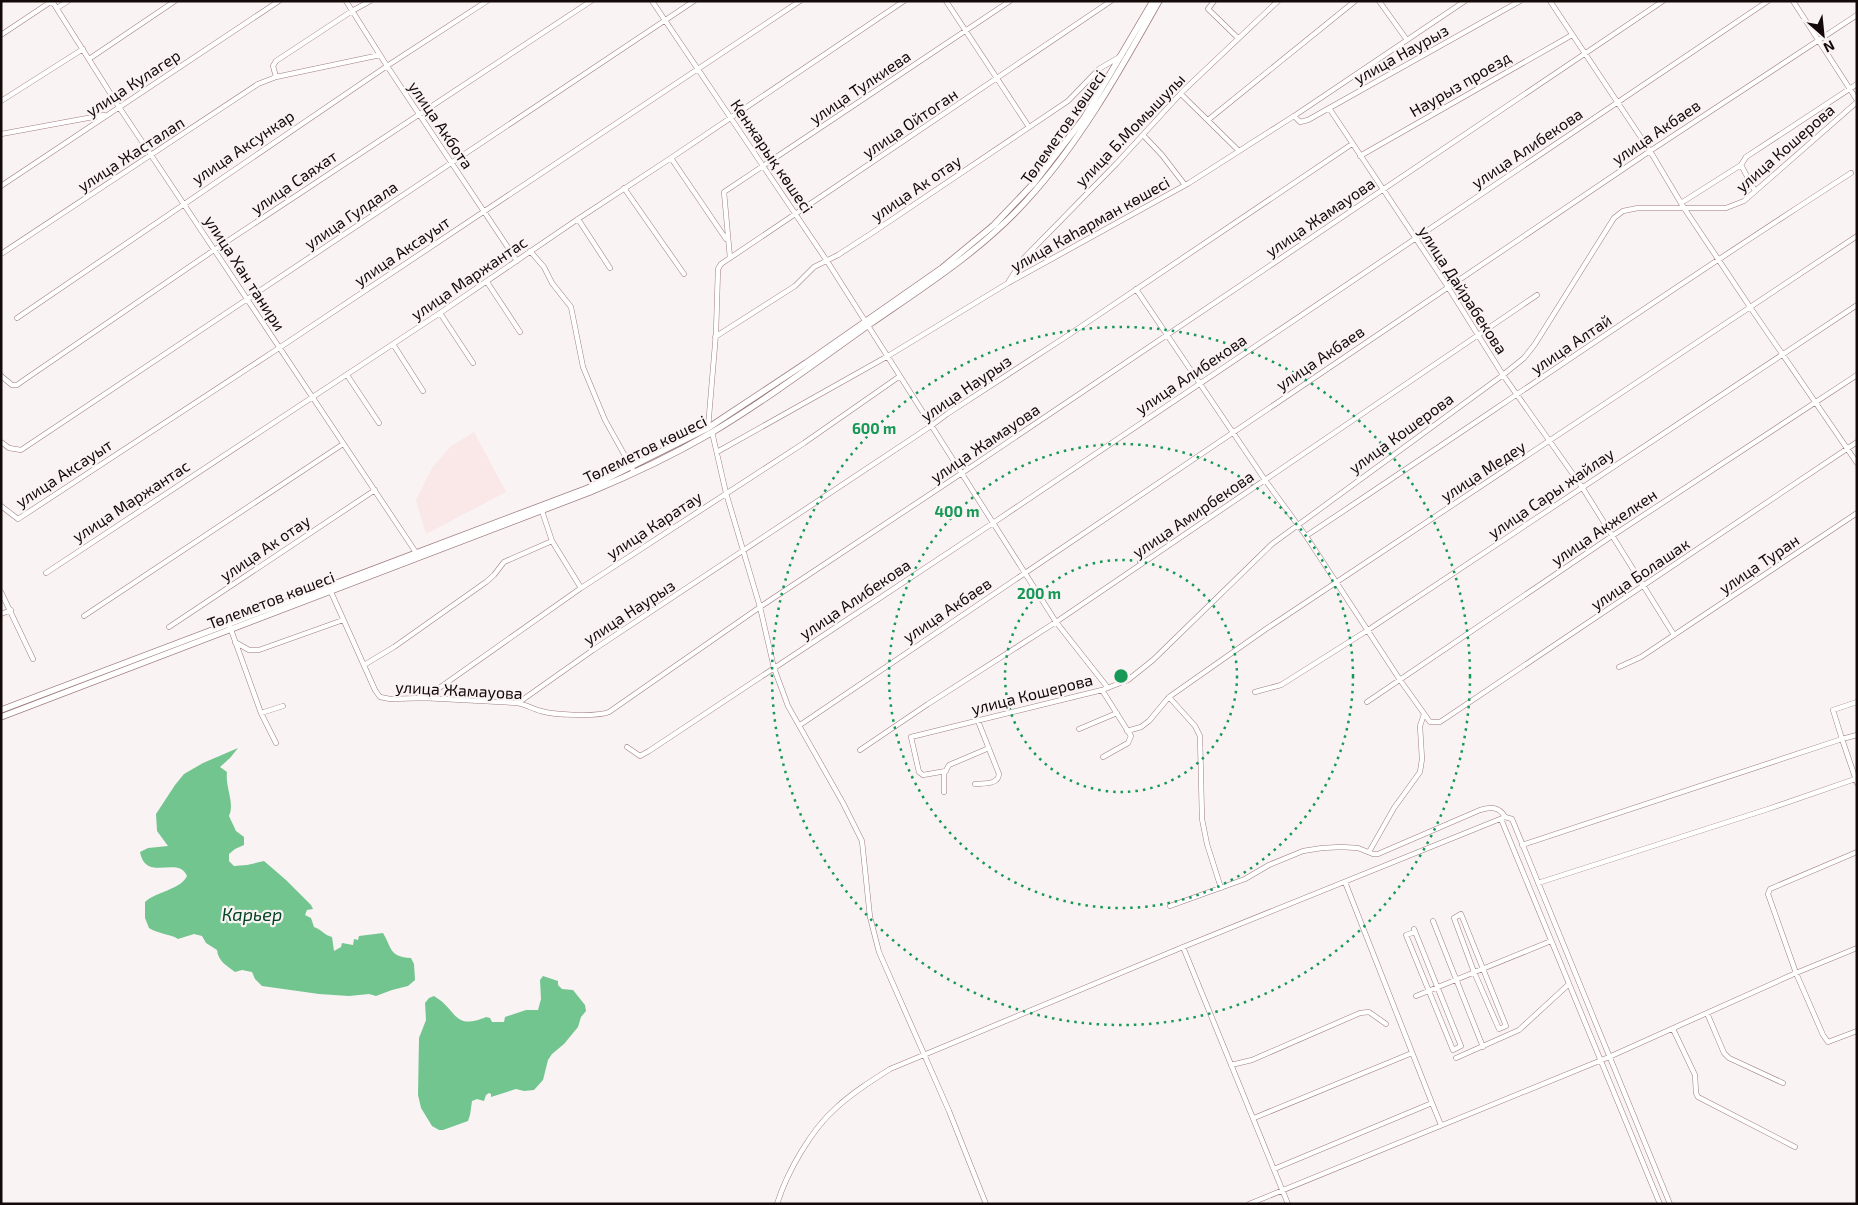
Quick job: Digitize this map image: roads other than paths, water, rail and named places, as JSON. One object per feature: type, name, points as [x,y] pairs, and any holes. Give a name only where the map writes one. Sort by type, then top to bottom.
[{"type":"main road","name":"Төлеметов көшесі","points":[[1,710],[230,626],[331,592],[418,554],[542,511],[597,489],[710,430],[965,257],[1016,212],[1067,150],[1098,107],[1153,1]]},
{"type":"main road","name":"Төлеметов көшесі","points":[[1124,57],[1159,1]]},
{"type":"main road","name":"Төлеметов көшесі","points":[[1,716],[633,469]]},
{"type":"street","name":"улица Хан танири","points":[[52,1],[246,299],[418,554]]},
{"type":"street","points":[[1,35],[52,1]]},
{"type":"street","points":[[57,8],[68,1]]},
{"type":"street","points":[[89,59],[175,1]]},
{"type":"street","name":"улица Кулагер","points":[[1,186],[279,1]]},
{"type":"street","name":"улица Акбота","points":[[346,1],[386,66],[517,261]]},
{"type":"street","points":[[276,77],[273,66],[276,61],[370,1]]},
{"type":"street","name":"улица Аксункар","points":[[17,318],[386,66],[487,1]]},
{"type":"street","name":"улица Саяхат","points":[[1,376],[12,385],[16,385],[24,380],[214,250],[591,1]]},
{"type":"street","name":"Кенжарық көшесі","points":[[652,1],[797,214],[1056,622],[1105,689],[1127,731]]},
{"type":"street","name":"улица Гулдала","points":[[1,442],[9,448],[21,450],[694,1]]},
{"type":"street","name":"улица Аксауыт","points":[[1,506],[18,519],[279,348],[800,1]]},
{"type":"street","name":"улица Маржантас","points":[[46,573],[440,314],[530,251],[904,1]]},
{"type":"street","points":[[946,1],[1029,127]]},
{"type":"street","name":"улица Тулкиева","points":[[727,240],[724,192],[1010,1]]},
{"type":"street","name":"улица Ойтоган","points":[[715,337],[718,269],[721,264],[1111,1]]},
{"type":"street","points":[[1214,1],[1208,9],[1238,38]]},
{"type":"street","name":"улица Б.Момышулы","points":[[1008,283],[1024,258],[1181,94],[1278,1]]},
{"type":"street","points":[[1208,120],[1355,1]]},
{"type":"street","points":[[1380,1],[1407,40]]},
{"type":"street","name":"улица Каһарман көшесі","points":[[717,452],[888,356],[1008,283],[1185,185],[1294,116],[1465,1]]},
{"type":"street","name":"улица Наурыз","points":[[1294,116],[1300,122],[1308,120],[1520,1]]},
{"type":"street","points":[[1550,1],[1650,151],[1750,308],[1857,463]]},
{"type":"street","name":"улица Жамауова","points":[[331,592],[375,690],[380,697],[390,699],[424,698],[518,703],[529,705],[543,712],[594,716],[611,711],[760,607],[1663,1]]},
{"type":"street","name":"улица Алибекова","points":[[627,747],[640,756],[645,754],[993,523],[1768,1]]},
{"type":"street","points":[[1793,1],[1857,101]]},
{"type":"street","name":"улица Акбаев","points":[[800,725],[1650,151],[1857,15]]},
{"type":"street","name":"Наурыз проезд","points":[[1360,156],[1572,35]]},
{"type":"street","points":[[1,102],[83,49]]},
{"type":"street","name":"улица Жасталап","points":[[1,254],[152,156],[258,84],[276,77],[380,55]]},
{"type":"street","name":"улица Ак отау","points":[[715,337],[795,286],[814,267],[872,233],[1068,101],[1099,69],[1124,57]]},
{"type":"street","points":[[1683,205],[1741,165],[1746,157],[1857,84]]},
{"type":"street","points":[[1181,94],[1239,151]]},
{"type":"street","name":"улица Кошерова","points":[[946,771],[923,775],[919,772],[911,739],[913,736],[1105,689],[1128,680],[1153,660],[1272,544],[1524,358],[1535,344],[1614,218],[1623,211],[1683,205],[1726,208],[1744,201],[1857,101]]},
{"type":"street","name":"улица Дайрабекова","points":[[1329,108],[1448,287],[1503,375],[1582,487],[1674,636]]},
{"type":"street","points":[[1,134],[106,115]]},
{"type":"street","points":[[1143,135],[1162,155],[1185,185]]},
{"type":"street","name":"улица Наурыз","points":[[518,703],[593,650],[743,552],[1352,144]]},
{"type":"street","points":[[671,158],[727,240],[730,258]]},
{"type":"street","points":[[1741,165],[1755,191]]},
{"type":"street","name":"улица Алтай","points":[[1306,536],[1518,396],[1718,258],[1851,173]]},
{"type":"street","points":[[624,188],[684,274]]},
{"type":"street","points":[[578,219],[610,268]]},
{"type":"street","name":"улица Медеу","points":[[1127,731],[1141,727],[1169,697],[1336,582],[1550,442],[1857,236]]},
{"type":"street","points":[[530,251],[544,267],[552,283],[571,306],[583,367],[604,420],[633,469]]},
{"type":"street","points":[[487,282],[520,332]]},
{"type":"street","points":[[1136,289],[1265,480],[1298,524],[1424,714],[1420,726],[1422,758],[1420,772],[1394,808],[1369,852]]},
{"type":"street","name":"улица Амирбекова","points":[[860,750],[1056,622],[1537,296]]},
{"type":"street","name":"улица Сары жайлау","points":[[1254,692],[1281,685],[1368,630],[1857,304]]},
{"type":"street","points":[[440,314],[473,363]]},
{"type":"street","points":[[715,337],[710,430],[726,493],[760,607],[774,668],[788,706],[847,810],[862,841],[870,917],[879,952],[986,1204]]},
{"type":"street","points":[[393,344],[423,391]]},
{"type":"street","points":[[347,375],[379,423]]},
{"type":"street","name":"улица Акжелкен","points":[[1367,702],[1612,536],[1857,375]]},
{"type":"street","name":"улица Каратау","points":[[424,698],[581,588],[804,443],[900,376]]},
{"type":"street","name":"улица Болашак","points":[[1424,714],[1430,722],[1440,722],[1857,442]]},
{"type":"street","points":[[84,616],[343,444]]},
{"type":"street","name":"улица Ак отау","points":[[169,627],[374,490]]},
{"type":"street","points":[[542,511],[552,541],[581,588]]},
{"type":"street","name":"улица Туран","points":[[1619,667],[1640,657],[1674,636],[1857,514]]},
{"type":"street","points":[[364,665],[394,647],[486,582],[494,576],[504,562],[552,541]]},
{"type":"street","points":[[1,592],[33,658]]},
{"type":"street","points":[[1,614],[11,610]]},
{"type":"street","points":[[235,642],[249,650],[258,650],[343,620]]},
{"type":"street","points":[[230,626],[261,712],[276,743]]},
{"type":"street","points":[[1169,697],[1195,726],[1200,736],[1201,808],[1207,844],[1221,888]]},
{"type":"street","points":[[1538,883],[1856,781],[1833,710],[1857,702]]},
{"type":"street","points":[[261,712],[282,706]]},
{"type":"street","points":[[1079,729],[1117,713]]},
{"type":"street","points":[[975,784],[996,781],[1000,774],[978,721]]},
{"type":"street","points":[[1103,757],[1128,743],[1130,736],[1127,731]]},
{"type":"street","points":[[1522,845],[1857,735]]},
{"type":"street","points":[[944,792],[944,774],[949,765],[989,748]]},
{"type":"street","points":[[1170,906],[1245,879],[1268,865],[1303,851],[1341,847],[1358,848],[1378,854],[1480,810],[1492,807],[1498,810],[1503,818],[1551,941],[1660,1204]]},
{"type":"street","points":[[777,1204],[794,1164],[809,1140],[834,1110],[856,1091],[890,1070],[1183,947],[1503,818],[1512,819],[1670,1204]]},
{"type":"street","points":[[1857,852],[1770,889],[1768,894],[1796,973],[1823,1035],[1828,1042],[1857,1031]]},
{"type":"street","points":[[1345,882],[1441,1125]]},
{"type":"street","points":[[1462,914],[1506,1026],[1498,1028],[1474,972],[1454,917],[1462,914]]},
{"type":"street","points":[[1433,921],[1484,1047]]},
{"type":"street","points":[[1414,930],[1438,988],[1461,1046],[1453,1050],[1406,936],[1414,930]]},
{"type":"street","points":[[1416,996],[1551,941]]},
{"type":"street","points":[[1183,947],[1288,1204]]},
{"type":"street","points":[[1249,1204],[1609,1057],[1796,973],[1857,948]]},
{"type":"street","points":[[1456,1058],[1519,1030],[1569,984]]},
{"type":"street","points":[[1231,1064],[1252,1060],[1365,1012],[1369,1012],[1386,1024]]},
{"type":"street","points":[[1707,1013],[1724,1053],[1729,1058],[1783,1083]]},
{"type":"street","points":[[1673,1029],[1694,1075],[1698,1097],[1795,1147]]},
{"type":"street","points":[[1605,1048],[1609,1052],[1617,1053]]},
{"type":"street","points":[[1254,1118],[1412,1053]]},
{"type":"street","points":[[1612,1065],[1617,1053]]},
{"type":"street","points":[[1274,1169],[1432,1103]]},
{"type":"water","name":"Карьер","points":[[238,748],[220,767],[227,772],[231,806],[229,816],[236,831],[244,837],[244,845],[229,854],[229,861],[234,866],[264,861],[311,905],[313,909],[307,910],[305,915],[311,918],[314,927],[332,937],[334,951],[341,947],[342,943],[353,945],[354,939],[358,940],[359,936],[383,933],[395,954],[411,958],[414,964],[415,980],[408,986],[376,996],[369,994],[349,996],[262,986],[255,979],[252,972],[242,970],[235,972],[226,965],[219,957],[217,950],[206,943],[202,936],[194,934],[178,939],[149,928],[145,918],[145,902],[184,881],[187,876],[183,870],[170,867],[155,868],[143,861],[140,852],[148,848],[168,846],[157,831],[156,814],[184,774],[203,763]]},
{"type":"water","points":[[543,976],[558,981],[558,985],[562,989],[573,990],[585,1005],[586,1011],[581,1017],[578,1027],[548,1060],[543,1080],[534,1090],[524,1091],[516,1089],[491,1097],[489,1093],[484,1101],[477,1099],[472,1101],[468,1121],[443,1130],[432,1126],[421,1108],[418,1095],[419,1038],[426,1020],[425,1003],[434,996],[442,1001],[461,1020],[467,1022],[486,1017],[490,1018],[492,1022],[504,1022],[505,1017],[526,1010],[538,1010],[541,999],[540,980]]}]
